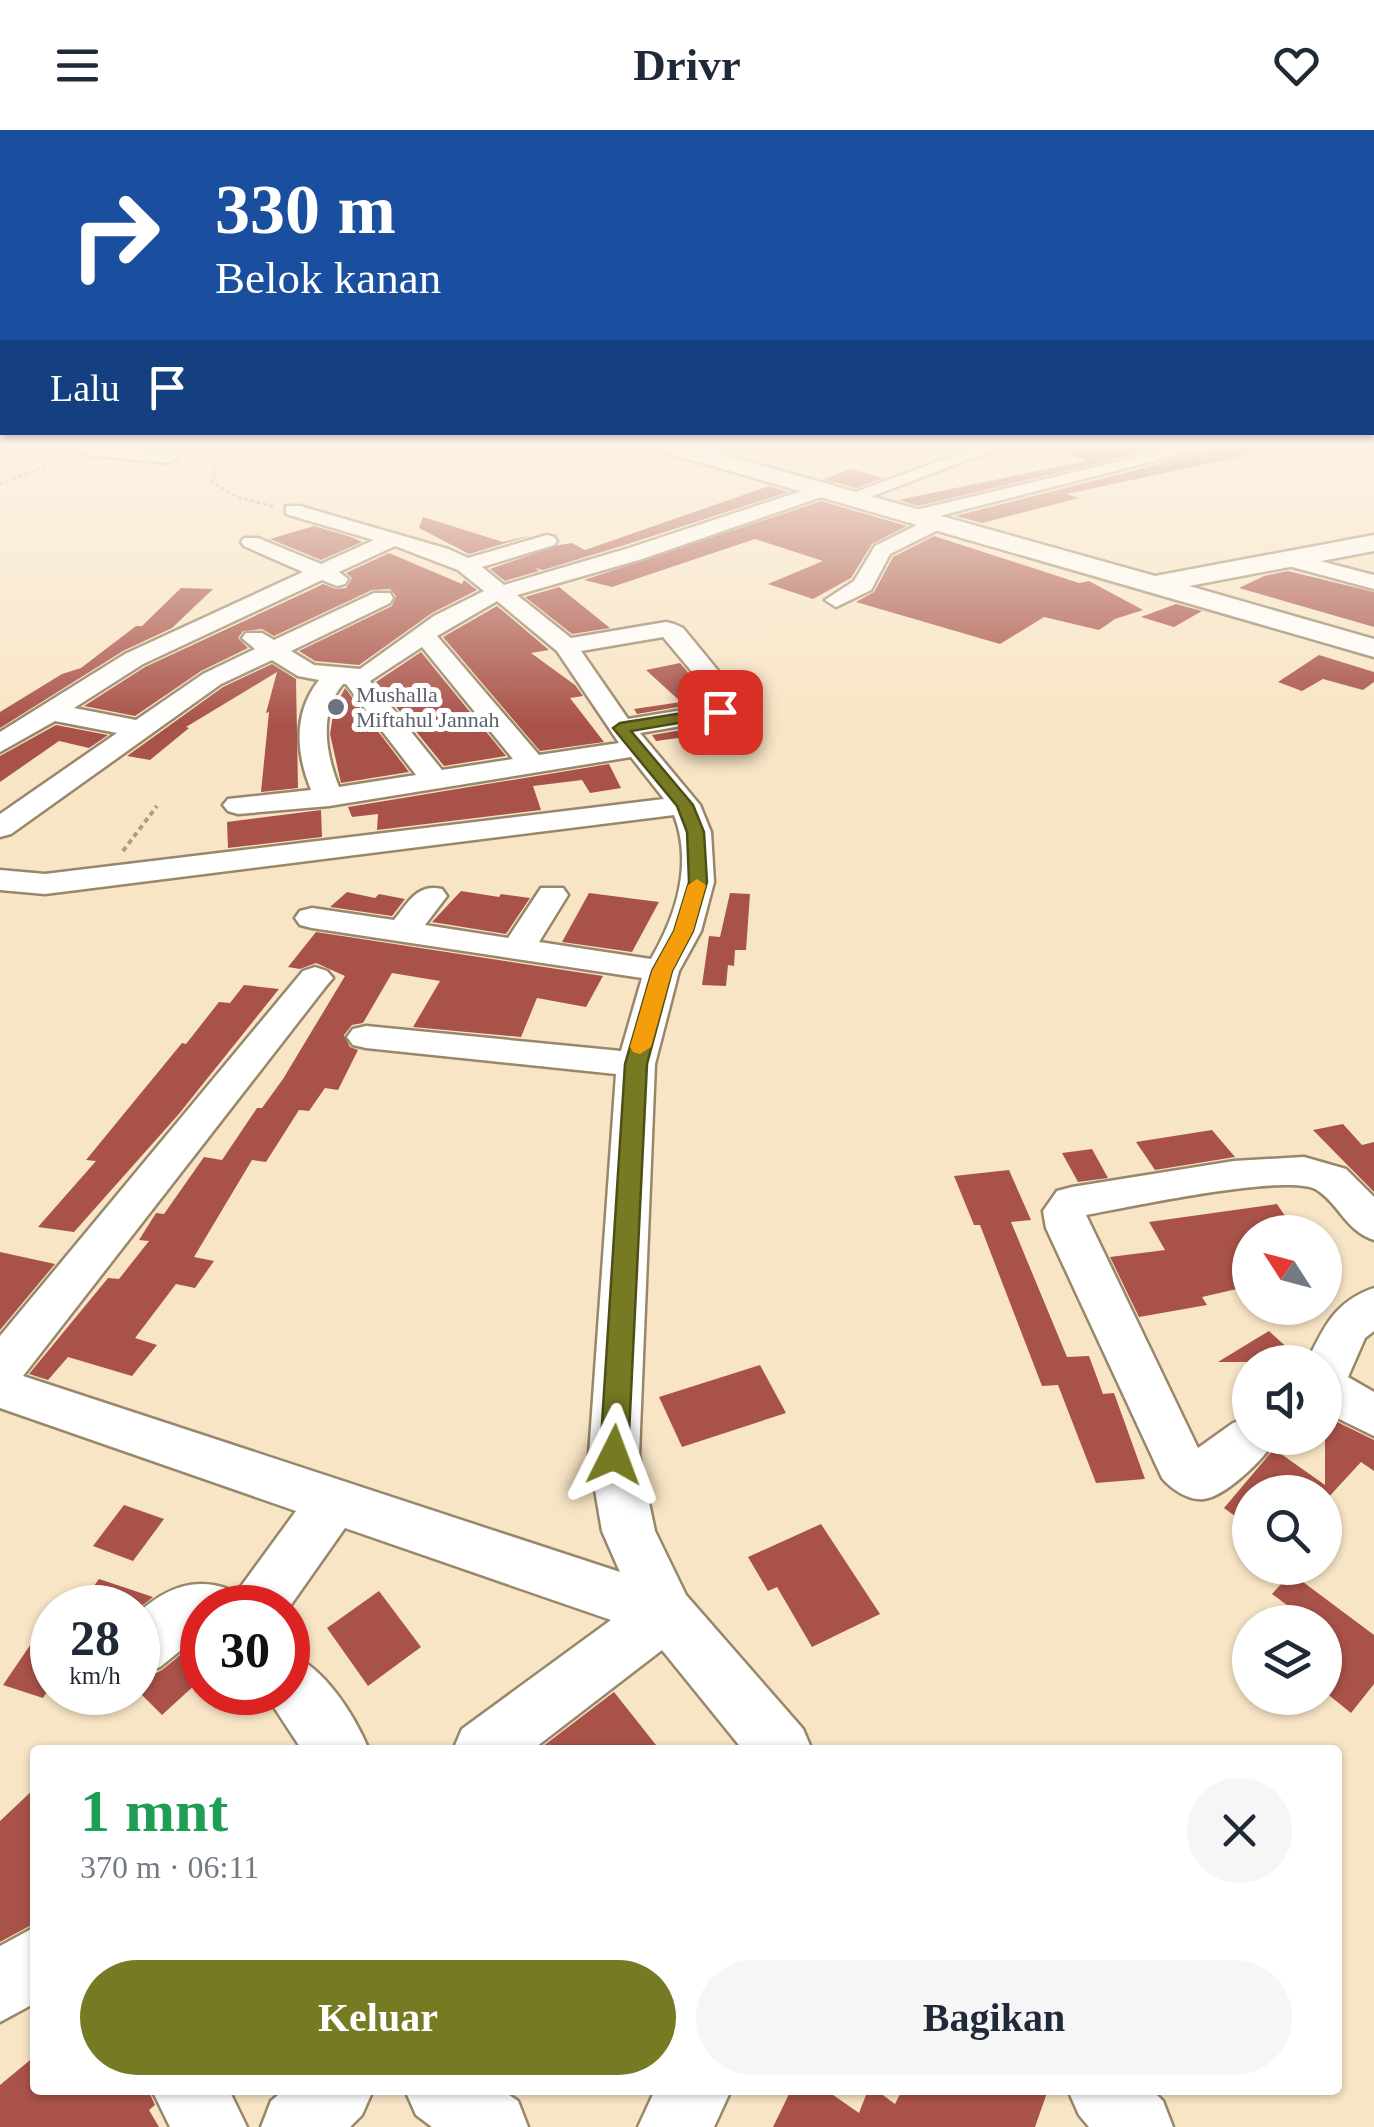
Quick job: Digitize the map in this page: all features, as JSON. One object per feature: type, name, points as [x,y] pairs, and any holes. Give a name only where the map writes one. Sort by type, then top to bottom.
[{"type":"main road","points":[[1000,539],[1374,648]]},
{"type":"main road","points":[[1152,585],[1374,543]]},
{"type":"street","points":[[0,744],[134,659],[188,630],[393,539]]},
{"type":"street","points":[[394,539],[466,565],[566,646],[629,738],[685,805],[696,832],[698,882],[684,931],[662,971],[636,1064],[614,1455],[629,1531],[666,1613],[778,1745]]},
{"type":"street","points":[[328,797],[316,771],[314,724],[324,687],[346,677],[369,674],[454,613],[498,594],[678,539]]},
{"type":"street","points":[[836,600],[863,585],[882,550],[898,539]]},
{"type":"street","points":[[466,565],[547,541]]},
{"type":"street","points":[[0,828],[212,680],[274,647],[394,602],[252,542]]},
{"type":"street","points":[[258,571],[281,555]]},
{"type":"street","points":[[1289,559],[1374,582]]},
{"type":"street","points":[[188,630],[233,589]]},
{"type":"street","points":[[213,620],[274,647],[300,668],[346,677],[435,780]]},
{"type":"street","points":[[238,805],[328,797],[532,765],[727,709],[675,633],[666,629],[566,646]]},
{"type":"street","points":[[426,636],[532,765]]},
{"type":"street","points":[[134,659],[212,680]]},
{"type":"street","points":[[50,712],[144,730]]},
{"type":"street","points":[[0,880],[45,884],[685,805]]},
{"type":"street","points":[[518,950],[552,895]]},
{"type":"street","points":[[402,932],[431,896]]},
{"type":"street","points":[[312,918],[662,971]]},
{"type":"street","points":[[0,1370],[314,978]]},
{"type":"street","points":[[366,1036],[636,1064]]},
{"type":"street","points":[[1232,1454],[1202,1478],[1190,1474],[1180,1463],[1068,1228],[1063,1214],[1066,1208],[1072,1202],[1234,1175],[1304,1171],[1331,1180],[1374,1224]]},
{"type":"street","points":[[1339,1345],[1347,1327],[1374,1306]]},
{"type":"street","points":[[0,1388],[666,1613]]},
{"type":"street","points":[[1342,1398],[1374,1416]]},
{"type":"street","points":[[273,1585],[334,1502]]},
{"type":"street","points":[[489,1745],[666,1613]]},
{"type":"street","points":[[160,1632],[180,1616]]},
{"type":"street","points":[[310,1715],[330,1745]]},
{"type":"street","points":[[0,1988],[30,1965]]},
{"type":"street","points":[[191,2095],[211,2127]]},
{"type":"street","points":[[296,2127],[331,2095]]},
{"type":"street","points":[[448,2095],[492,2127]]},
{"type":"street","points":[[674,2127],[692,2095]]},
{"type":"street","points":[[1108,2095],[1137,2127]]},
{"type":"path","points":[[105,874],[158,806]]},
{"type":"building","points":[[270,539],[362,542],[321,560]]},
{"type":"building","points":[[441,539],[519,539],[469,554]]},
{"type":"building","points":[[616,539],[643,539],[543,570],[535,568],[539,571],[505,581],[490,569],[559,545],[572,543],[585,550]]},
{"type":"building","points":[[706,539],[754,539],[612,587],[584,580]]},
{"type":"building","points":[[756,539],[881,539],[872,544],[851,578],[813,599],[768,584],[823,561]]},
{"type":"building","points":[[928,539],[944,539],[1079,583],[1089,581],[1143,610],[1115,619],[1099,630],[1044,617],[1000,644],[856,602],[874,592],[893,557]]},
{"type":"building","points":[[389,553],[462,584],[464,580],[477,590],[432,613],[359,665],[315,661],[299,651],[392,606],[396,596],[390,589],[372,590],[274,636],[262,629],[243,631],[238,638],[248,648],[201,671],[135,716],[84,706],[145,667],[323,584],[346,588],[352,578],[346,573]]},
{"type":"building","points":[[1288,571],[1374,592],[1374,627],[1239,588],[1264,576]]},
{"type":"building","points":[[559,587],[610,628],[572,634],[525,597]]},
{"type":"building","points":[[181,588],[213,589],[172,628],[123,651],[0,728],[0,712],[62,674],[81,668],[136,626],[142,626]]},
{"type":"building","points":[[1176,604],[1202,611],[1174,627],[1141,617]]},
{"type":"building","points":[[497,606],[549,650],[531,653],[575,685],[583,696],[570,698],[604,742],[540,751],[443,637]]},
{"type":"building","points":[[421,652],[506,756],[444,766],[376,682]]},
{"type":"building","points":[[1319,655],[1374,672],[1374,682],[1363,690],[1323,679],[1302,691],[1278,682]]},
{"type":"building","points":[[680,663],[712,701],[637,714],[634,709],[681,702],[646,670]]},
{"type":"building","points":[[272,664],[296,679],[298,788],[261,792],[269,712],[266,713],[277,672],[186,727],[189,728],[150,760],[127,756],[223,687]]},
{"type":"building","points":[[345,688],[409,772],[341,783],[330,734],[334,709]]},
{"type":"building","points":[[738,717],[745,729],[656,741],[652,735],[730,722]]},
{"type":"building","points":[[56,725],[108,735],[89,748],[59,741],[0,782],[0,756]]},
{"type":"building","points":[[609,764],[621,788],[590,793],[582,780],[533,786],[541,810],[377,830],[378,814],[352,817],[348,807]]},
{"type":"building","points":[[321,810],[322,837],[228,848],[227,822]]},
{"type":"building","points":[[461,891],[530,898],[506,934],[432,922]]},
{"type":"building","points":[[347,892],[405,899],[392,916],[330,907]]},
{"type":"building","points":[[589,893],[659,902],[632,952],[562,942]]},
{"type":"building","points":[[730,893],[750,894],[746,950],[735,950],[734,966],[728,965],[726,986],[702,985],[709,936],[720,937]]},
{"type":"building","points":[[316,932],[603,976],[586,1007],[537,998],[521,1037],[413,1027],[440,981],[392,973],[363,1023],[352,1025],[344,1035],[350,1047],[358,1050],[338,1090],[325,1088],[309,1111],[299,1110],[266,1162],[252,1160],[194,1257],[214,1261],[195,1288],[176,1284],[135,1338],[157,1345],[132,1376],[68,1357],[48,1380],[29,1374],[108,1278],[119,1279],[149,1241],[139,1240],[156,1213],[164,1214],[204,1157],[222,1160],[257,1108],[262,1108],[283,1079],[345,976],[316,963],[300,969],[288,967]]},
{"type":"building","points":[[244,985],[279,989],[178,1115],[74,1232],[38,1227],[96,1161],[86,1160],[182,1043],[186,1044],[219,1002],[230,1003]]},
{"type":"building","points":[[1343,1124],[1362,1145],[1374,1142],[1374,1192],[1313,1130]]},
{"type":"building","points":[[1212,1130],[1235,1157],[1155,1170],[1136,1142]]},
{"type":"building","points":[[1092,1149],[1108,1178],[1078,1182],[1062,1153]]},
{"type":"building","points":[[1009,1170],[1031,1220],[1011,1222],[1067,1357],[1089,1356],[1103,1394],[1114,1393],[1145,1479],[1096,1483],[1058,1385],[1042,1386],[980,1225],[974,1225],[954,1176]]},
{"type":"building","points":[[1277,1204],[1284,1215],[1232,1215],[1232,1290],[1202,1297],[1207,1305],[1139,1317],[1110,1257],[1165,1250],[1149,1222]]},
{"type":"building","points":[[0,1252],[55,1264],[0,1330]]},
{"type":"building","points":[[1269,1331],[1284,1345],[1246,1345]]},
{"type":"building","points":[[760,1365],[786,1413],[682,1447],[659,1397]]},
{"type":"building","points":[[1342,1424],[1374,1440],[1374,1471],[1361,1462],[1342,1483],[1342,1475],[1325,1475],[1325,1455],[1342,1455]]},
{"type":"building","points":[[1269,1455],[1282,1455],[1311,1475],[1252,1475]]},
{"type":"building","points":[[124,1505],[164,1519],[133,1561],[93,1546]]},
{"type":"building","points":[[821,1524],[880,1614],[812,1647],[777,1587],[768,1591],[748,1557]]},
{"type":"building","points":[[99,1579],[117,1585],[95,1585]]},
{"type":"building","points":[[1280,1585],[1307,1585],[1334,1605],[1287,1605],[1272,1594]]},
{"type":"building","points":[[379,1591],[421,1647],[368,1686],[327,1628]]},
{"type":"building","points":[[1342,1611],[1374,1635],[1374,1684],[1351,1713],[1342,1706]]},
{"type":"building","points":[[30,1645],[30,1694],[3,1685]]},
{"type":"building","points":[[180,1655],[180,1698],[162,1715],[160,1671]]},
{"type":"building","points":[[614,1692],[656,1745],[545,1745]]},
{"type":"building","points":[[30,1793],[30,1926],[0,1942],[0,1821]]},
{"type":"building","points":[[30,2060],[30,2095],[150,2095],[155,2105],[149,2110],[159,2127],[0,2127],[0,2085]]},
{"type":"building","points":[[789,2095],[833,2095],[859,2113],[866,2095],[883,2095],[895,2104],[900,2095],[1046,2095],[1035,2127],[773,2127]]},
{"type":"slow traffic","points":[[640,1047],[662,971],[684,931],[697,885]]},
{"type":"place","name":"Mushalla Miftahul Jannah","points":[[336,707]]},
{"type":"route","points":[[614,1455],[636,1064],[662,971],[684,931],[698,882],[696,832],[685,805],[620,728],[720,712]]}]
